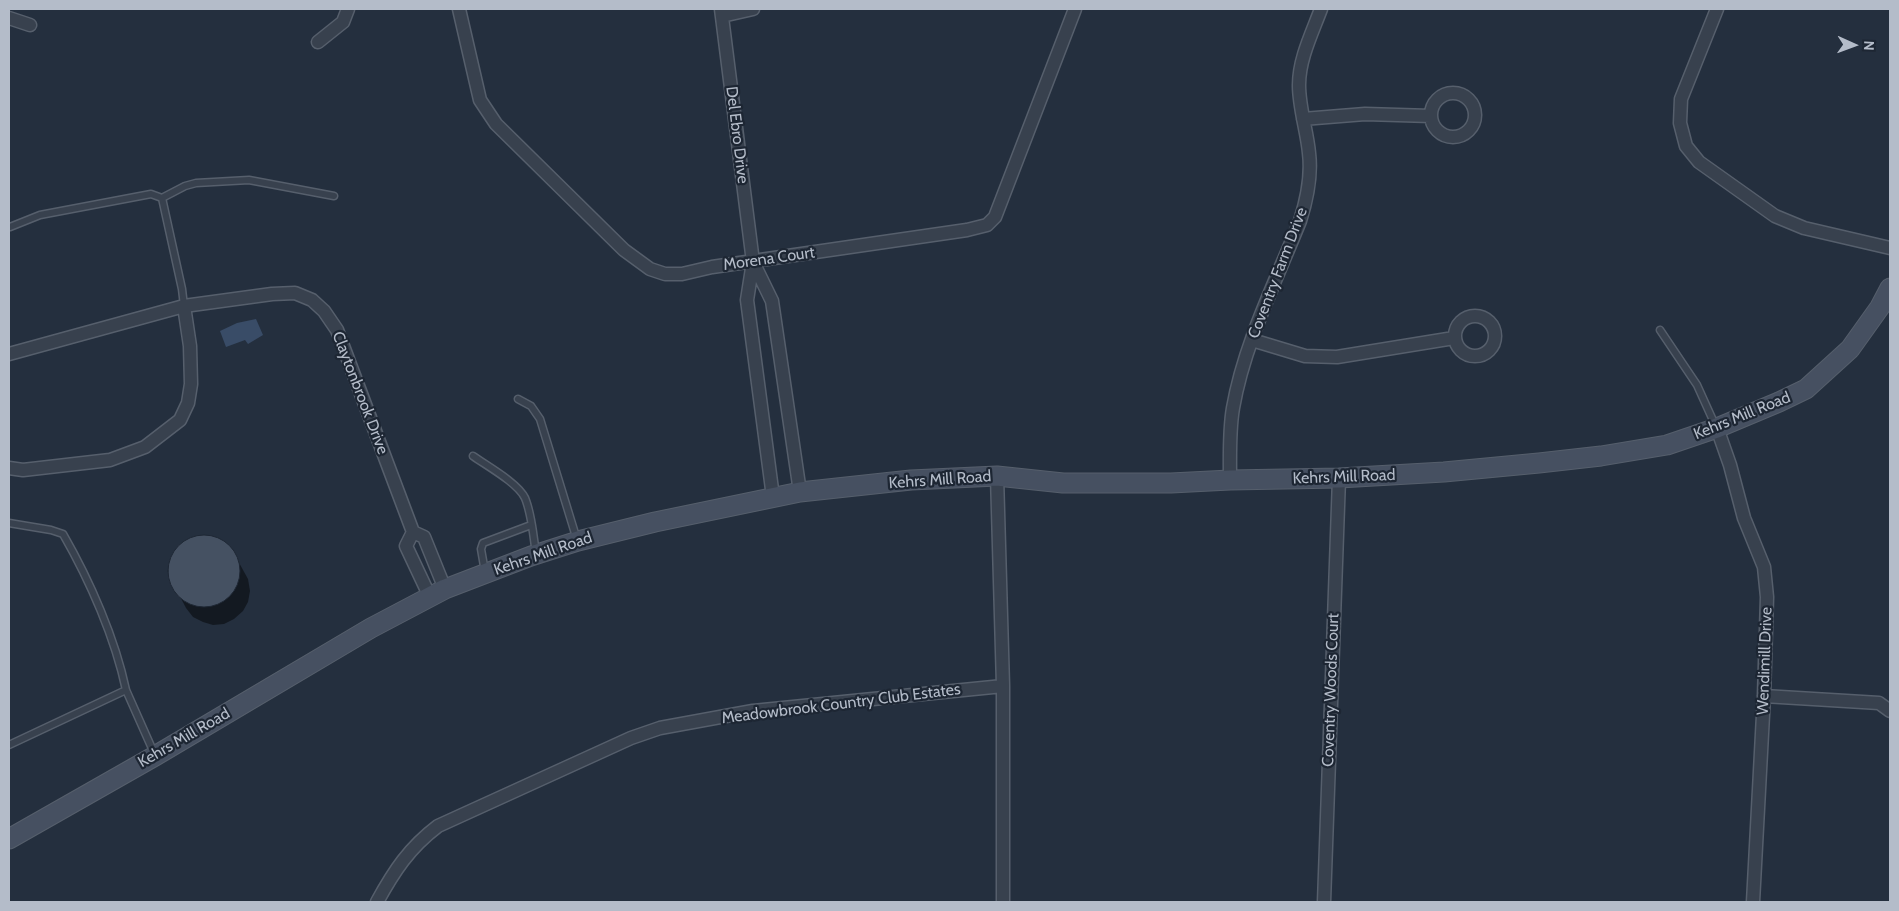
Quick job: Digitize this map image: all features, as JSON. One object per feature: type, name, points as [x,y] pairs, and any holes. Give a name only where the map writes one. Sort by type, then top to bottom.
[{"type":"main road","name":"Kehrs Mill Road","points":[[9,839],[155,756],[371,628],[438,593],[578,541],[655,522],[800,492],[911,480],[997,476],[1063,483],[1171,483],[1339,478],[1444,472],[1600,456],[1667,445],[1717,428],[1792,396],[1819,378],[1850,349],[1880,307],[1890,288]]},
{"type":"street","points":[[318,42],[343,22],[348,9]]},
{"type":"street","name":"Morena Court","points":[[459,9],[480,100],[496,124],[624,250],[650,269],[666,274],[682,274],[712,267],[967,230],[987,225],[995,216],[1075,9]]},
{"type":"street","points":[[722,12],[753,9]]},
{"type":"street","name":"Coventry Farm Drive","points":[[1230,480],[1233,409],[1239,380],[1252,340],[1300,221],[1310,181],[1309,154],[1299,86],[1305,52],[1321,9]]},
{"type":"street","points":[[1717,9],[1681,99],[1680,123],[1686,146],[1699,162],[1775,216],[1804,228],[1890,248]]},
{"type":"street","name":"Del Ebro Drive","points":[[722,12],[753,262],[747,300],[773,497]]},
{"type":"street","points":[[9,18],[30,25]]},
{"type":"street","points":[[1303,119],[1365,114],[1431,116]]},
{"type":"street","name":"Del Ebro Drive","points":[[753,262],[772,301],[800,492]]},
{"type":"street","name":"Claytonbrook Drive","points":[[9,354],[184,306],[272,294],[295,293],[312,300],[324,310],[337,330],[413,532],[424,537],[438,593]]},
{"type":"street","points":[[9,468],[23,470],[110,460],[145,447],[180,420],[188,403],[191,384],[190,346],[184,306]]},
{"type":"street","points":[[1252,340],[1305,356],[1337,357],[1454,338]]},
{"type":"street","name":"Wendimill Drive","points":[[1717,428],[1730,465],[1744,518],[1764,567],[1767,597],[1764,696],[1753,902]]},
{"type":"street","points":[[997,476],[1004,686],[1003,902]]},
{"type":"street","name":"Coventry Woods Court","points":[[1324,902],[1339,478]]},
{"type":"street","name":"Claytonbrook Drive","points":[[413,532],[406,546],[438,593]]},
{"type":"street","name":"Meadowbrook Country Club Estates","points":[[376,902],[403,859],[420,840],[438,826],[631,738],[660,728],[780,708],[1004,686]]},
{"type":"street","points":[[1764,696],[1879,703],[1890,711]]},
{"type":"lane","points":[[10,226],[40,215],[151,194],[162,198],[185,186],[196,183],[250,180],[334,196]]},
{"type":"lane","points":[[162,198],[184,306]]},
{"type":"lane","points":[[1660,330],[1697,385],[1717,428]]},
{"type":"lane","points":[[518,399],[531,406],[540,419],[578,541]]},
{"type":"lane","points":[[473,456],[518,489],[525,497],[536,555]]},
{"type":"lane","points":[[9,523],[51,530],[63,534],[98,606],[120,664],[126,690],[155,756]]},
{"type":"lane","points":[[486,574],[481,549],[483,543],[531,525]]},
{"type":"lane","points":[[9,745],[126,690]]},
{"type":"water","points":[[256,319],[263,335],[248,344],[245,340],[226,347],[220,331],[237,323]]},
{"type":"building","points":[[204,535],[224,541],[234,551],[240,571],[234,591],[224,601],[204,607],[184,601],[174,591],[168,571],[174,551],[184,541]]}]
